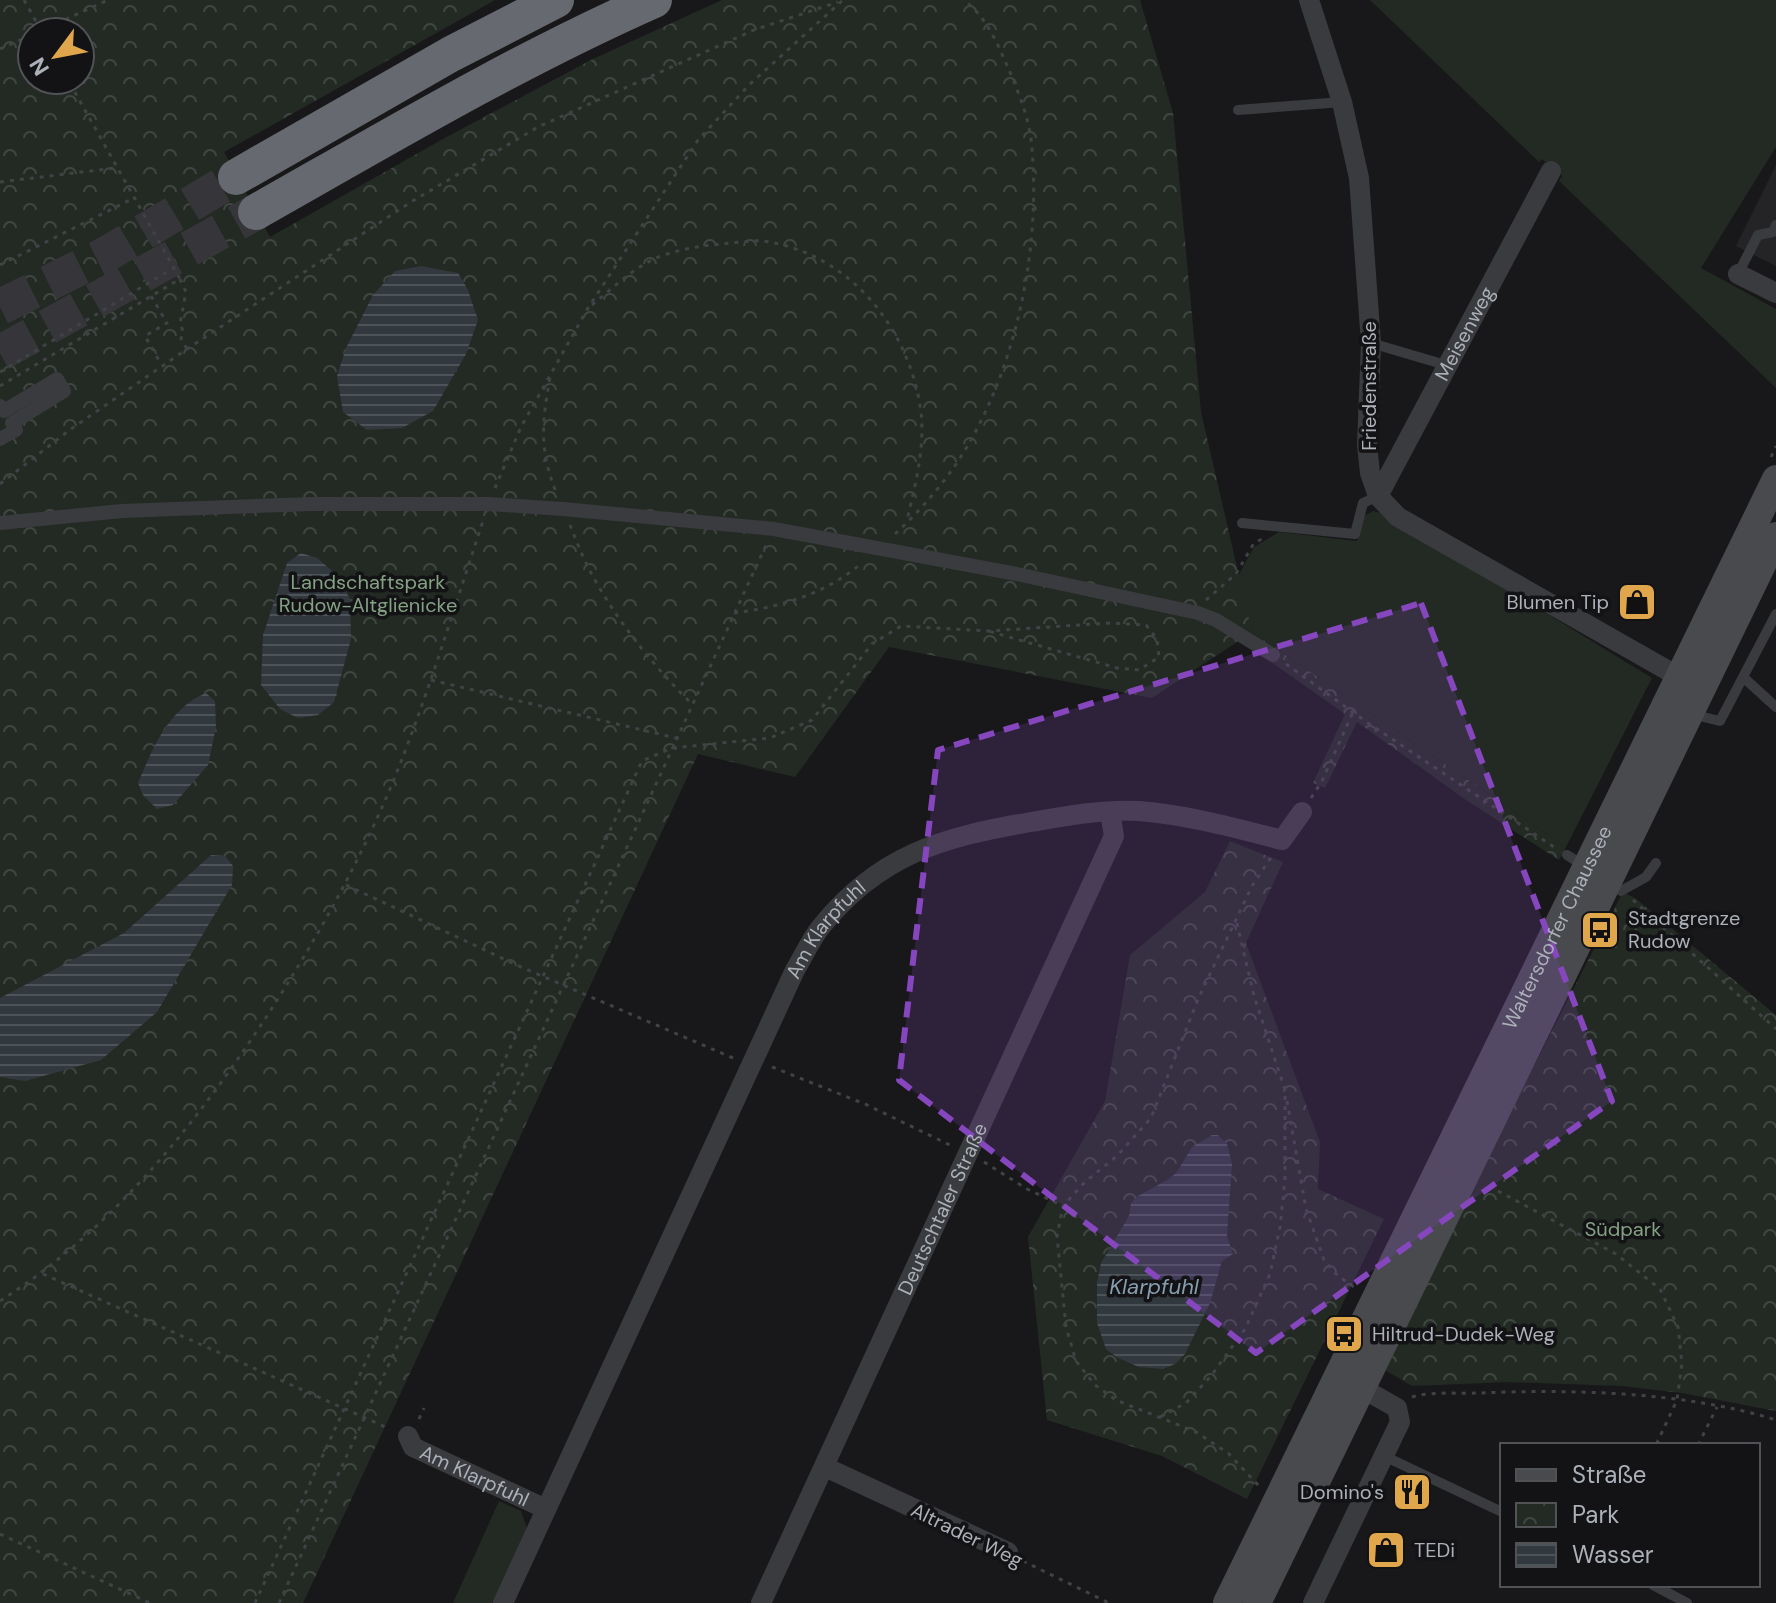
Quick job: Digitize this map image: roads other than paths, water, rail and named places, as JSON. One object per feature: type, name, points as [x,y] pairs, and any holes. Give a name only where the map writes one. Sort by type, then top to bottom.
[{"type":"highway","points":[[256,212],[556,0]]},
{"type":"highway","points":[[236,177],[437,86],[575,35],[654,0]]},
{"type":"main road","name":"Waltersdorfer Chaussee","points":[[1690,693],[1776,479]]},
{"type":"main road","name":"Waltersdorfer Chaussee","points":[[1227,1603],[1349,1381],[1599,867],[1776,536]]},
{"type":"main road","name":"Waltersdorfer Chaussee","points":[[1257,1603],[1349,1381]]},
{"type":"street","name":"Friedenstraße","points":[[1309,0],[1342,102],[1359,178],[1371,343],[1367,445],[1370,473],[1378,496]]},
{"type":"street","name":"Meisenweg","points":[[1378,496],[1551,171]]},
{"type":"street","points":[[1738,274],[1776,293]]},
{"type":"street","points":[[0,406],[4,411],[57,379],[64,391],[12,423],[16,430],[0,439]]},
{"type":"street","points":[[1378,496],[1398,517],[1690,693]]},
{"type":"street","points":[[0,523],[122,511],[194,508],[311,504],[488,504],[774,529],[1017,574],[1198,613],[1216,620],[1273,655]]},
{"type":"street","name":"Am Klarpfuhl","points":[[503,1603],[795,970],[818,930],[859,885],[910,853],[968,832],[1069,816],[1137,811],[1198,819],[1282,840],[1302,812]]},
{"type":"street","name":"Deutschtaler Straße","points":[[761,1603],[972,1156],[1114,836],[1110,812]]},
{"type":"street","points":[[1313,1603],[1400,1422],[1403,1404],[1349,1381]]},
{"type":"street","name":"Am Klarpfuhl","points":[[408,1436],[413,1447],[546,1509]]},
{"type":"street","name":"Altrader Weg","points":[[825,1467],[1008,1552]]},
{"type":"lane","points":[[1238,110],[1342,102]]},
{"type":"lane","points":[[1738,274],[1758,235],[1773,232],[1776,225]]},
{"type":"lane","points":[[1371,343],[1449,366]]},
{"type":"lane","points":[[1242,523],[1355,534],[1363,503],[1378,496]]},
{"type":"lane","points":[[1690,693],[1720,721],[1776,614]]},
{"type":"lane","points":[[1743,677],[1776,707]]},
{"type":"lane","points":[[1599,867],[1646,877],[1656,863]]},
{"type":"lane","points":[[1384,1456],[1500,1511]]},
{"type":"lane","points":[[1657,1587],[1687,1603]]},
{"type":"water","points":[[421,266],[458,273],[468,290],[478,320],[466,354],[433,411],[402,428],[367,430],[343,412],[337,376],[346,348],[373,295],[395,271]]},
{"type":"water","points":[[301,553],[317,558],[336,574],[350,599],[351,639],[334,702],[318,715],[298,718],[280,709],[261,685],[263,635],[287,563]]},
{"type":"water","points":[[206,693],[215,701],[216,727],[208,765],[173,805],[157,809],[143,795],[138,783],[156,743],[172,719],[181,709]]},
{"type":"water","points":[[211,855],[225,856],[233,866],[232,885],[157,1012],[101,1060],[25,1081],[0,1077],[0,998],[124,933]]},
{"type":"water","name":"Klarpfuhl","points":[[1212,1135],[1218,1135],[1227,1144],[1232,1164],[1227,1236],[1233,1254],[1222,1261],[1210,1303],[1185,1354],[1175,1364],[1163,1369],[1139,1367],[1106,1349],[1097,1323],[1097,1283],[1101,1263],[1129,1216],[1131,1203],[1169,1179],[1177,1172],[1192,1147]]},
{"type":"tunnel","points":[[0,307],[105,255],[236,177]]},
{"type":"tunnel","points":[[0,353],[256,212]]},
{"type":"place","name":"Blumen Tip","points":[[1637,602]]},
{"type":"place","name":"Stadtgrenze Rudow","points":[[1600,930]]},
{"type":"place","name":"Hiltrud-Dudek-Weg","points":[[1344,1334]]},
{"type":"place","name":"Domino's","points":[[1412,1492]]},
{"type":"place","name":"TEDi","points":[[1386,1550]]},
{"type":"park label","name":"Landschaftspark Rudow-Altglienicke","points":[[368,594]]},
{"type":"park label","name":"Südpark","points":[[1623,1229]]}]
